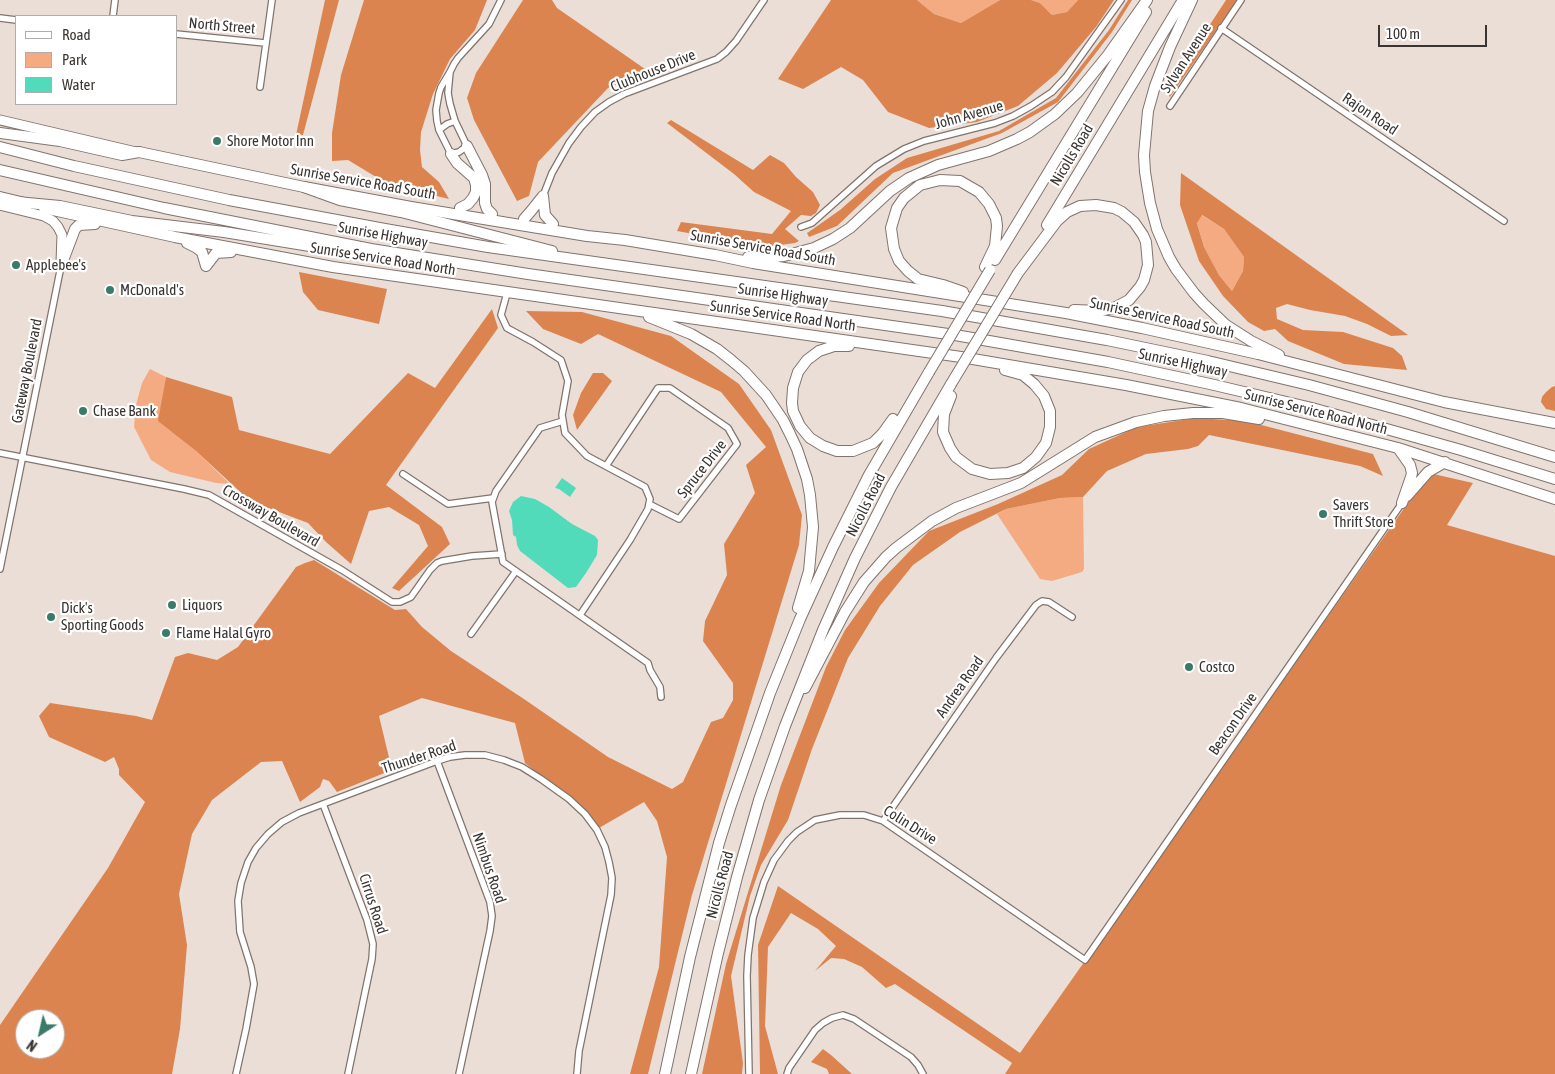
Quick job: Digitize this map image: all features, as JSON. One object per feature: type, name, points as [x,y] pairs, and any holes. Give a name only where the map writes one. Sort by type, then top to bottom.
[{"type":"highway","points":[[715,255],[774,257],[814,248],[850,228],[890,191],[909,178],[938,165],[989,152],[1011,143],[1030,132],[1055,114],[1077,93],[1108,55],[1147,0]]},
{"type":"highway","name":"Nicolls Road","points":[[665,1073],[690,957],[719,843],[751,745],[784,656],[816,583],[873,467],[970,302],[987,268],[1153,0]]},
{"type":"highway","name":"Nicolls Road","points":[[691,1074],[737,877],[760,800],[811,657],[855,558],[891,487],[1183,0]]},
{"type":"highway","points":[[1192,0],[1170,47],[1155,86],[1148,111],[1145,140],[1145,172],[1153,216],[1163,244],[1176,269],[1204,304],[1226,325],[1238,333],[1294,363]]},
{"type":"highway","points":[[0,133],[60,141],[122,155],[139,152]]},
{"type":"highway","points":[[467,146],[482,174],[485,184],[486,206],[492,214]]},
{"type":"highway","name":"Sunrise Highway","points":[[0,148],[143,181],[307,215],[454,241],[942,311],[1107,340],[1208,361],[1333,392],[1408,412],[1555,456]]},
{"type":"highway","name":"Sunrise Service Road South","points":[[139,152],[304,188],[1040,309],[1142,328],[1294,363],[1444,402],[1555,423]]},
{"type":"highway","points":[[451,154],[474,178],[476,185],[474,198],[460,208]]},
{"type":"highway","name":"Sunrise Highway","points":[[0,170],[172,210],[371,249],[528,274],[956,335],[1108,362],[1320,410],[1453,447],[1555,479]]},
{"type":"highway","points":[[985,300],[943,285],[924,281],[913,276],[903,267],[896,255],[891,228],[894,215],[904,198],[920,185],[940,180],[960,181],[979,192],[990,204],[997,226],[995,246],[987,268]]},
{"type":"highway","points":[[304,188],[340,200],[401,212],[592,262]]},
{"type":"highway","points":[[524,219],[543,196]]},
{"type":"highway","points":[[543,196],[545,215],[553,224]]},
{"type":"highway","name":"Sunrise Service Road North","points":[[0,197],[116,225],[246,252],[332,267],[961,357],[1087,377],[1241,408],[1352,436],[1445,462],[1555,499]]},
{"type":"highway","points":[[361,198],[413,201],[460,208],[590,230],[625,240]]},
{"type":"highway","points":[[17,202],[60,206],[132,222],[224,232],[316,247],[371,249]]},
{"type":"highway","points":[[1018,273],[1057,221],[1067,212],[1080,206],[1096,205],[1114,208],[1128,216],[1139,228],[1146,242],[1148,265],[1140,287],[1129,300],[1114,308],[1099,311],[1040,309]]},
{"type":"highway","points":[[61,266],[77,227],[88,224],[116,225]]},
{"type":"highway","points":[[175,237],[200,250],[206,266],[216,253],[246,252]]},
{"type":"highway","points":[[629,309],[691,334],[717,349],[731,360],[766,395],[783,420],[794,442],[803,465],[810,496],[813,527],[806,584],[784,656]]},
{"type":"highway","points":[[899,348],[841,345],[826,348],[813,354],[802,366],[795,380],[792,403],[796,420],[810,438],[822,446],[837,451],[860,449],[879,438],[896,414],[918,389]]},
{"type":"highway","points":[[953,385],[943,422],[944,432],[950,448],[956,457],[981,473],[999,475],[1008,474],[1023,468],[1036,457],[1046,443],[1051,420],[1048,403],[1040,390],[1023,375],[961,357]]},
{"type":"highway","points":[[785,726],[831,637],[864,582],[886,557],[908,538],[932,521],[956,508],[1021,483],[1095,437],[1136,422],[1164,416],[1209,413],[1235,414],[1312,431],[1352,436]]},
{"type":"highway","points":[[1398,448],[1410,464],[1412,472],[1412,477],[1402,503]]},
{"type":"highway","points":[[1402,503],[1428,472],[1445,462]]},
{"type":"main road","name":"Sunrise Service Road South","points":[[0,120],[139,152]]},
{"type":"main road","points":[[0,205],[47,217],[56,224],[62,235],[61,266]]},
{"type":"main road","points":[[1518,416],[1555,418]]},
{"type":"street","points":[[113,15],[115,0]]},
{"type":"street","points":[[260,87],[272,0]]},
{"type":"street","points":[[450,72],[448,93],[455,121],[467,146],[459,152],[451,154],[439,130],[436,110],[441,87],[450,72],[463,51],[489,24],[501,0]]},
{"type":"street","name":"Clubhouse Drive","points":[[543,196],[552,173],[569,143],[595,112],[624,94],[717,59],[736,41],[764,0]]},
{"type":"street","name":"John Avenue","points":[[801,227],[812,223],[876,166],[904,149],[924,141],[995,123],[1013,116],[1052,92],[1066,77],[1121,0]]},
{"type":"street","name":"Sylvan Avenue","points":[[1170,106],[1241,0]]},
{"type":"street","points":[[0,18],[15,20]]},
{"type":"street","name":"Rajon Road","points":[[1221,28],[1504,221]]},
{"type":"street","name":"North Street","points":[[178,34],[265,43]]},
{"type":"street","points":[[439,130],[455,121]]},
{"type":"street","name":"Gateway Boulevard","points":[[0,569],[61,266]]},
{"type":"street","points":[[507,292],[500,315],[508,328],[561,360],[568,381],[562,415],[565,434],[587,456],[646,487],[650,499],[648,509],[630,540],[580,615]]},
{"type":"street","name":"Spruce Drive","points":[[606,466],[658,388],[670,388],[728,428],[737,444],[679,519],[649,504]]},
{"type":"street","points":[[562,421],[540,428],[493,498],[492,502],[503,562],[648,662],[650,670],[660,687],[662,697]]},
{"type":"street","name":"Crossway Boulevard","points":[[0,453],[209,495],[342,570],[392,602],[400,602],[411,597],[437,563],[455,558],[502,554]]},
{"type":"street","points":[[403,474],[448,504],[493,498]]},
{"type":"street","name":"Beacon Drive","points":[[1085,960],[1402,503]]},
{"type":"street","points":[[470,634],[516,571]]},
{"type":"street","name":"Andrea Road","points":[[883,821],[996,658],[1036,604],[1042,601],[1049,602],[1072,617]]},
{"type":"street","name":"Thunder Road","points":[[236,1074],[254,984],[240,932],[238,901],[241,883],[248,862],[256,848],[282,822],[299,813],[436,761],[465,755],[485,756],[504,760],[522,767],[569,799],[585,814],[605,847],[612,878],[611,895],[581,1041],[577,1074]]},
{"type":"street","name":"Nimbus Road","points":[[436,761],[490,902],[492,916],[460,1074]]},
{"type":"street","name":"Cirrus Road","points":[[323,804],[367,920],[373,944],[372,958],[348,1074]]},
{"type":"street","name":"Colin Drive","points":[[750,1074],[747,993],[748,955],[753,918],[764,882],[774,860],[797,832],[815,820],[853,814],[873,816],[883,821],[1085,960]]},
{"type":"street","points":[[787,1074],[815,1030],[828,1020],[844,1016],[854,1019],[910,1057],[923,1074]]},
{"type":"green space","points":[[917,0],[1000,0],[961,23],[934,14]]},
{"type":"green space","points":[[1031,0],[1078,0],[1067,12],[1052,15],[1040,3]]},
{"type":"green space","points":[[1201,215],[1224,229],[1244,257],[1243,271],[1232,291],[1219,275],[1204,247],[1197,222]]},
{"type":"green space","points":[[150,369],[166,377],[159,421],[196,451],[230,484],[216,483],[170,472],[151,460],[134,427],[136,405],[142,383]]},
{"type":"green space","points":[[1083,497],[1084,569],[1082,572],[1052,581],[1040,579],[997,514],[1006,509],[1060,498]]},
{"type":"shaded area","points":[[325,0],[339,0],[303,135],[296,135]]},
{"type":"shaded area","points":[[364,0],[487,0],[475,30],[450,59],[433,94],[421,132],[420,150],[422,167],[439,182],[449,199],[381,180],[348,160],[332,161],[332,133],[341,75]]},
{"type":"shaded area","points":[[523,0],[552,0],[557,8],[645,69],[627,80],[608,88],[538,162],[529,196],[517,201],[474,120],[467,98],[476,73]]},
{"type":"shaded area","points":[[831,0],[917,0],[934,14],[961,23],[1000,0],[1031,0],[1040,3],[1052,15],[1067,12],[1078,0],[1114,0],[1096,27],[1057,73],[1018,106],[977,122],[929,128],[888,112],[863,80],[841,67],[803,89],[778,79]]},
{"type":"shaded area","points":[[1128,0],[1132,0],[1112,32],[1058,102],[1002,133],[893,173],[837,226],[809,237],[807,233],[840,210],[875,179],[907,158],[999,131],[1056,98],[1109,30]]},
{"type":"shaded area","points":[[1226,0],[1237,0],[1170,97],[1166,92]]},
{"type":"shaded area","points":[[671,120],[753,170],[770,155],[784,163],[813,192],[820,205],[816,213],[811,216],[801,215],[785,229],[799,241],[766,247],[677,231],[681,222],[772,234],[791,211],[754,192],[734,174],[667,123]]},
{"type":"shaded area","points":[[1181,173],[1408,335],[1391,336],[1345,316],[1287,304],[1276,308],[1277,319],[1303,330],[1343,332],[1393,348],[1402,356],[1407,370],[1344,364],[1288,341],[1275,329],[1264,331],[1248,322],[1223,296],[1199,261],[1180,205]],"holes":[[[1202,215],[1224,229],[1244,257],[1243,271],[1232,291],[1219,275],[1204,247],[1197,223]]]},
{"type":"shaded area","points":[[299,272],[387,289],[379,324],[318,310],[303,292]]},
{"type":"shaded area","points":[[492,309],[498,328],[386,485],[442,527],[450,544],[399,591],[392,588],[428,546],[419,525],[389,507],[369,511],[351,564],[308,523],[250,501],[196,451],[158,421],[166,377],[232,397],[239,430],[330,454],[408,373],[435,388]]},
{"type":"shaded area","points":[[526,311],[582,312],[671,336],[739,384],[771,430],[802,515],[799,545],[692,895],[648,1074],[630,1074],[659,967],[667,857],[657,821],[644,802],[599,828],[590,816],[525,763],[515,723],[422,698],[379,716],[392,770],[337,792],[329,781],[323,779],[320,787],[300,802],[282,761],[261,762],[212,800],[192,834],[179,894],[187,945],[180,1029],[172,1074],[0,1074],[0,1025],[108,868],[145,802],[119,775],[119,769],[114,757],[105,762],[49,737],[39,716],[50,703],[152,720],[175,657],[188,653],[217,660],[238,647],[296,567],[305,563],[314,560],[395,610],[406,609],[422,627],[451,651],[608,757],[672,789],[683,782],[711,722],[723,718],[733,700],[733,683],[703,641],[705,621],[727,575],[724,544],[755,493],[746,465],[766,447],[721,392],[598,334],[581,344],[543,329]]},
{"type":"shaded area","points":[[593,373],[603,373],[612,381],[577,430],[573,415],[581,393]]},
{"type":"shaded area","points":[[1555,386],[1555,411],[1546,409],[1541,402],[1546,392]]},
{"type":"shaded area","points":[[1196,418],[1246,421],[1373,454],[1383,476],[1360,466],[1209,435],[1198,446],[1146,454],[1107,471],[1083,497],[1060,498],[1006,509],[960,532],[913,565],[880,606],[848,658],[812,749],[788,820],[761,865],[750,896],[731,976],[743,1063],[742,1074],[702,1074],[726,964],[781,785],[826,667],[845,630],[879,583],[929,531],[998,504],[1062,475],[1089,449],[1137,427]]},
{"type":"shaded area","points":[[1429,473],[1473,483],[1447,525],[1555,556],[1555,1074],[1005,1074],[1012,1063],[895,984],[886,988],[862,967],[844,959],[831,958],[815,971],[836,946],[818,929],[791,913],[768,947],[765,1026],[778,1074],[760,1074],[758,945],[778,886],[1020,1053]]},
{"type":"shaded area","points":[[823,1049],[852,1074],[829,1074],[827,1069],[811,1062]]},
{"type":"water","points":[[562,478],[576,488],[570,497],[555,488]]},
{"type":"water","points":[[521,496],[535,499],[549,507],[572,524],[595,536],[598,540],[597,555],[576,587],[568,588],[520,551],[516,537],[513,535],[509,511],[513,502]]},
{"type":"place","name":"Shore Motor Inn","points":[[217,141]]},
{"type":"place","name":"Applebee's","points":[[16,265]]},
{"type":"place","name":"McDonald's","points":[[110,290]]},
{"type":"place","name":"Chase Bank","points":[[83,411]]},
{"type":"place","name":"Savers Thrift Store","points":[[1323,514]]},
{"type":"place","name":"Liquors","points":[[172,605]]},
{"type":"place","name":"Dick's Sporting Goods","points":[[51,617]]},
{"type":"place","name":"Flame Halal Gyro","points":[[166,633]]},
{"type":"place","name":"Costco","points":[[1189,667]]}]
